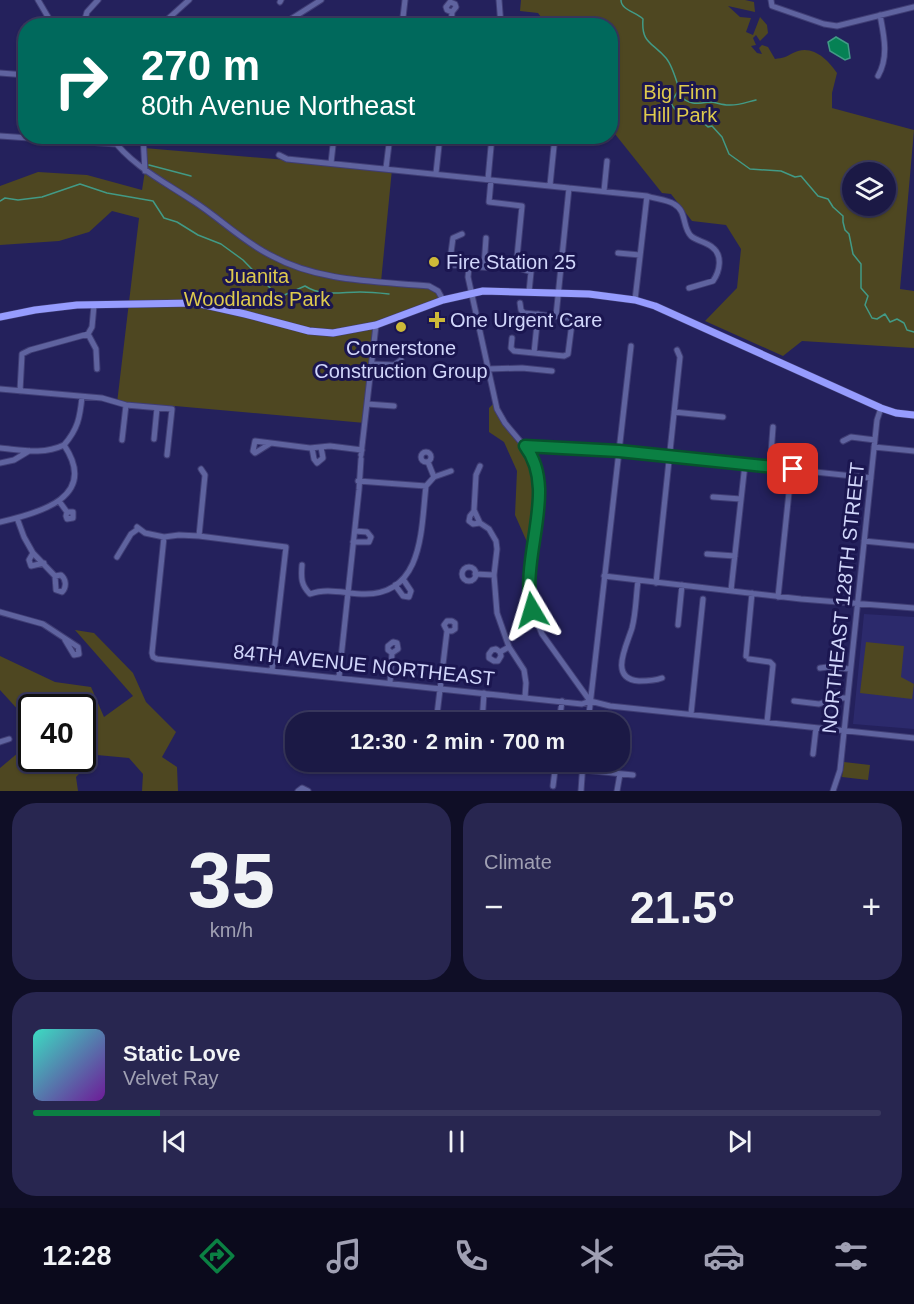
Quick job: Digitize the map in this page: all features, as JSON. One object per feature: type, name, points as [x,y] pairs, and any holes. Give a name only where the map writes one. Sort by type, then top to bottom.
[{"type":"main road","points":[[0,317],[49,308],[94,305],[209,305],[309,332],[344,333],[376,325],[443,300],[472,293],[494,291],[589,294],[635,300],[683,318],[881,408],[914,415]]},
{"type":"street","points":[[38,0],[49,18]]},
{"type":"street","points":[[85,18],[87,12],[98,0]]},
{"type":"street","points":[[169,18],[189,0]]},
{"type":"street","points":[[293,18],[321,0]]},
{"type":"street","points":[[403,18],[405,0]]},
{"type":"street","points":[[499,0],[500,18]]},
{"type":"street","points":[[772,3],[825,24],[837,26],[914,7]]},
{"type":"street","points":[[452,12],[452,18]]},
{"type":"street","points":[[878,76],[883,68],[885,49],[880,15]]},
{"type":"street","points":[[0,72],[18,74]]},
{"type":"street","points":[[0,136],[18,137]]},
{"type":"street","points":[[116,144],[145,171],[194,201],[252,244],[285,263],[337,278],[429,286],[438,291],[443,300]]},
{"type":"street","points":[[143,144],[145,171]]},
{"type":"street","points":[[332,163],[333,144]]},
{"type":"street","points":[[386,168],[389,144]]},
{"type":"street","points":[[436,173],[439,144]]},
{"type":"street","points":[[491,144],[489,202],[522,206],[516,267],[531,272],[529,292]]},
{"type":"street","points":[[549,185],[554,144]]},
{"type":"street","points":[[279,155],[287,159],[647,196],[673,203],[681,210],[693,238],[712,247],[719,255],[718,271],[713,281],[689,288]]},
{"type":"street","points":[[604,191],[607,161]]},
{"type":"street","points":[[556,316],[569,188]]},
{"type":"street","points":[[635,300],[647,196]]},
{"type":"street","points":[[462,234],[453,238],[450,260],[453,264],[494,268]]},
{"type":"street","points":[[484,267],[486,238]]},
{"type":"street","points":[[618,253],[640,255]]},
{"type":"street","points":[[469,267],[468,277],[494,401],[500,415],[525,446],[538,469],[540,488],[528,578],[530,600],[542,634],[590,701]]},
{"type":"street","points":[[512,338],[512,350],[567,356],[571,319],[524,313],[520,303]]},
{"type":"street","points":[[20,391],[21,357],[24,352],[88,334],[92,327],[94,305]]},
{"type":"street","points":[[534,353],[538,314]]},
{"type":"street","points":[[339,677],[376,325]]},
{"type":"street","points":[[88,334],[96,349],[97,369]]},
{"type":"street","points":[[589,712],[631,346]]},
{"type":"street","points":[[656,583],[680,357],[677,350]]},
{"type":"street","points":[[372,364],[394,365],[401,360]]},
{"type":"street","points":[[488,369],[522,368],[552,371]]},
{"type":"street","points":[[0,389],[102,398],[126,405],[172,409],[167,455]]},
{"type":"street","points":[[0,448],[48,450],[64,444],[80,419],[82,397]]},
{"type":"street","points":[[367,404],[394,406]]},
{"type":"street","points":[[122,440],[126,405]]},
{"type":"street","points":[[154,439],[157,408]]},
{"type":"street","name":"NORTHEAST 128TH STREET","points":[[833,791],[840,770],[877,420],[881,408]]},
{"type":"street","points":[[674,412],[723,417]]},
{"type":"street","points":[[770,467],[773,428]]},
{"type":"street","points":[[843,441],[851,437],[875,440]]},
{"type":"street","points":[[271,443],[312,447],[330,446],[361,455]]},
{"type":"street","points":[[0,522],[17,518],[59,501],[68,494],[73,485],[75,471],[71,456],[64,444]]},
{"type":"street","points":[[525,446],[619,451],[871,478]]},
{"type":"street","points":[[312,447],[314,459],[318,463],[322,460],[321,447]]},
{"type":"street","points":[[874,447],[914,451]]},
{"type":"street","points":[[0,463],[29,451]]},
{"type":"street","points":[[429,462],[434,477]]},
{"type":"street","points":[[731,590],[745,464]]},
{"type":"street","points":[[480,466],[476,476],[474,511],[496,541],[494,575],[497,613],[509,646],[524,670],[525,697]]},
{"type":"street","points":[[199,536],[206,475],[201,468]]},
{"type":"street","points":[[302,566],[301,579],[310,594],[326,590],[375,593],[399,582],[411,568],[419,548],[426,486],[434,477],[451,471]]},
{"type":"street","points":[[778,597],[791,473]]},
{"type":"street","points":[[358,481],[426,486]]},
{"type":"street","points":[[713,497],[741,499]]},
{"type":"street","points":[[59,501],[67,512]]},
{"type":"street","points":[[17,518],[33,552],[55,576]]},
{"type":"street","points":[[117,557],[137,528],[145,533],[164,537],[199,536],[286,547],[272,670]]},
{"type":"street","points":[[353,542],[369,542],[371,537],[368,532],[355,531]]},
{"type":"street","name":"84TH AVENUE NORTHEAST","points":[[164,537],[153,657],[157,659],[582,704],[590,701],[610,706],[914,738]]},
{"type":"street","points":[[864,541],[914,546]]},
{"type":"street","points":[[33,552],[29,560],[31,566],[44,563]]},
{"type":"street","points":[[707,554],[735,556]]},
{"type":"street","points":[[475,574],[494,575]]},
{"type":"street","points":[[604,576],[778,597],[914,609]]},
{"type":"street","points":[[638,580],[632,626],[625,644],[622,671],[632,680],[651,682],[662,678]]},
{"type":"street","points":[[399,582],[411,591],[409,597],[403,596],[399,582]]},
{"type":"street","points":[[678,626],[682,585]]},
{"type":"street","points":[[752,593],[747,658],[772,663],[767,722]]},
{"type":"street","points":[[691,714],[703,599]]},
{"type":"street","points":[[0,612],[43,624],[65,640]]},
{"type":"street","points":[[437,712],[447,631]]},
{"type":"street","points":[[500,652],[509,646]]},
{"type":"street","points":[[739,646],[747,646]]},
{"type":"street","points":[[390,683],[392,653]]},
{"type":"street","points":[[820,668],[850,669]]},
{"type":"street","points":[[572,702],[578,695],[579,686]]},
{"type":"street","points":[[483,712],[484,693]]},
{"type":"street","points":[[794,701],[819,704],[837,698],[847,698]]},
{"type":"street","points":[[561,712],[562,701]]},
{"type":"street","points":[[813,754],[816,728]]},
{"type":"street","points":[[0,742],[9,739]]},
{"type":"street","points":[[553,786],[554,772]]},
{"type":"street","points":[[581,791],[582,772]]},
{"type":"street","points":[[601,772],[633,776]]},
{"type":"street","points":[[617,791],[620,774]]},
{"type":"street","points":[[298,791],[304,788],[308,791]]},
{"type":"shaded area","points":[[836,37],[848,44],[850,58],[845,60],[830,51],[828,42]]},
{"type":"shaded area","points":[[864,614],[914,617],[914,729],[853,724]]},
{"type":"green space","name":"Big Finn Hill Park","points":[[521,0],[745,0],[754,2],[755,12],[728,6],[740,17],[751,18],[746,32],[753,35],[760,17],[767,25],[768,33],[760,41],[756,35],[753,38],[756,45],[751,46],[757,53],[762,54],[759,48],[762,45],[768,47],[775,59],[800,50],[812,51],[824,58],[837,73],[832,93],[832,108],[914,130],[900,289],[914,291],[914,348],[802,341],[783,356],[705,321],[737,288],[741,249],[726,225],[692,221],[671,194],[662,193],[618,138],[618,18],[542,18],[538,13],[520,11]]},
{"type":"green space","name":"Juanita Woodlands Park","points":[[144,148],[392,169],[381,282],[435,288],[443,300],[376,325],[365,423],[117,403],[139,218],[112,211],[89,232],[59,241],[0,245],[0,186],[38,172],[87,175],[142,190],[145,171]]},
{"type":"green space","points":[[494,403],[525,446],[540,478],[531,551],[515,515],[517,471],[504,442],[489,432],[489,408]]},
{"type":"green space","points":[[75,630],[94,633],[133,673],[146,702],[176,732],[162,757],[177,767],[178,791],[142,791],[143,774],[129,758],[96,756],[96,699],[104,717],[133,696]]},
{"type":"green space","points":[[866,642],[904,646],[901,677],[914,684],[912,699],[860,693]]},
{"type":"green space","points":[[0,656],[55,682],[91,687],[94,694],[18,694],[18,710],[0,690]]},
{"type":"green space","points":[[18,753],[18,772],[81,772],[76,777],[78,791],[0,791],[0,768]]},
{"type":"green space","points":[[844,762],[870,765],[868,780],[842,777]]},
{"type":"waterway","points":[[621,0],[626,9],[643,19],[644,33],[648,42],[670,64],[679,89],[671,103],[676,110],[687,118],[700,120],[708,127],[712,126],[722,137],[729,154],[750,169],[781,171],[795,177],[801,176],[818,196],[828,199],[843,216],[853,254],[861,264],[861,288],[868,296],[865,305],[872,318],[877,319],[885,314],[890,322],[897,319],[904,323],[907,330],[914,332]]},
{"type":"waterway","points":[[679,90],[679,95],[693,103],[709,102],[731,105],[756,100]]},
{"type":"waterway","points":[[149,165],[191,176]]},
{"type":"waterway","points":[[0,201],[5,198],[18,200],[42,197],[80,184],[107,193],[153,201],[164,218],[221,244],[243,260],[274,292],[282,296],[305,286],[325,293],[389,294]]},
{"type":"place","name":"Fire Station 25","points":[[434,262]]},
{"type":"place","name":"One Urgent Care","points":[[437,320]]},
{"type":"place","name":"Cornerstone Construction Group","points":[[401,327]]},
{"type":"route","points":[[532,610],[528,578],[540,478],[531,454],[525,446],[619,451],[793,469]]}]
